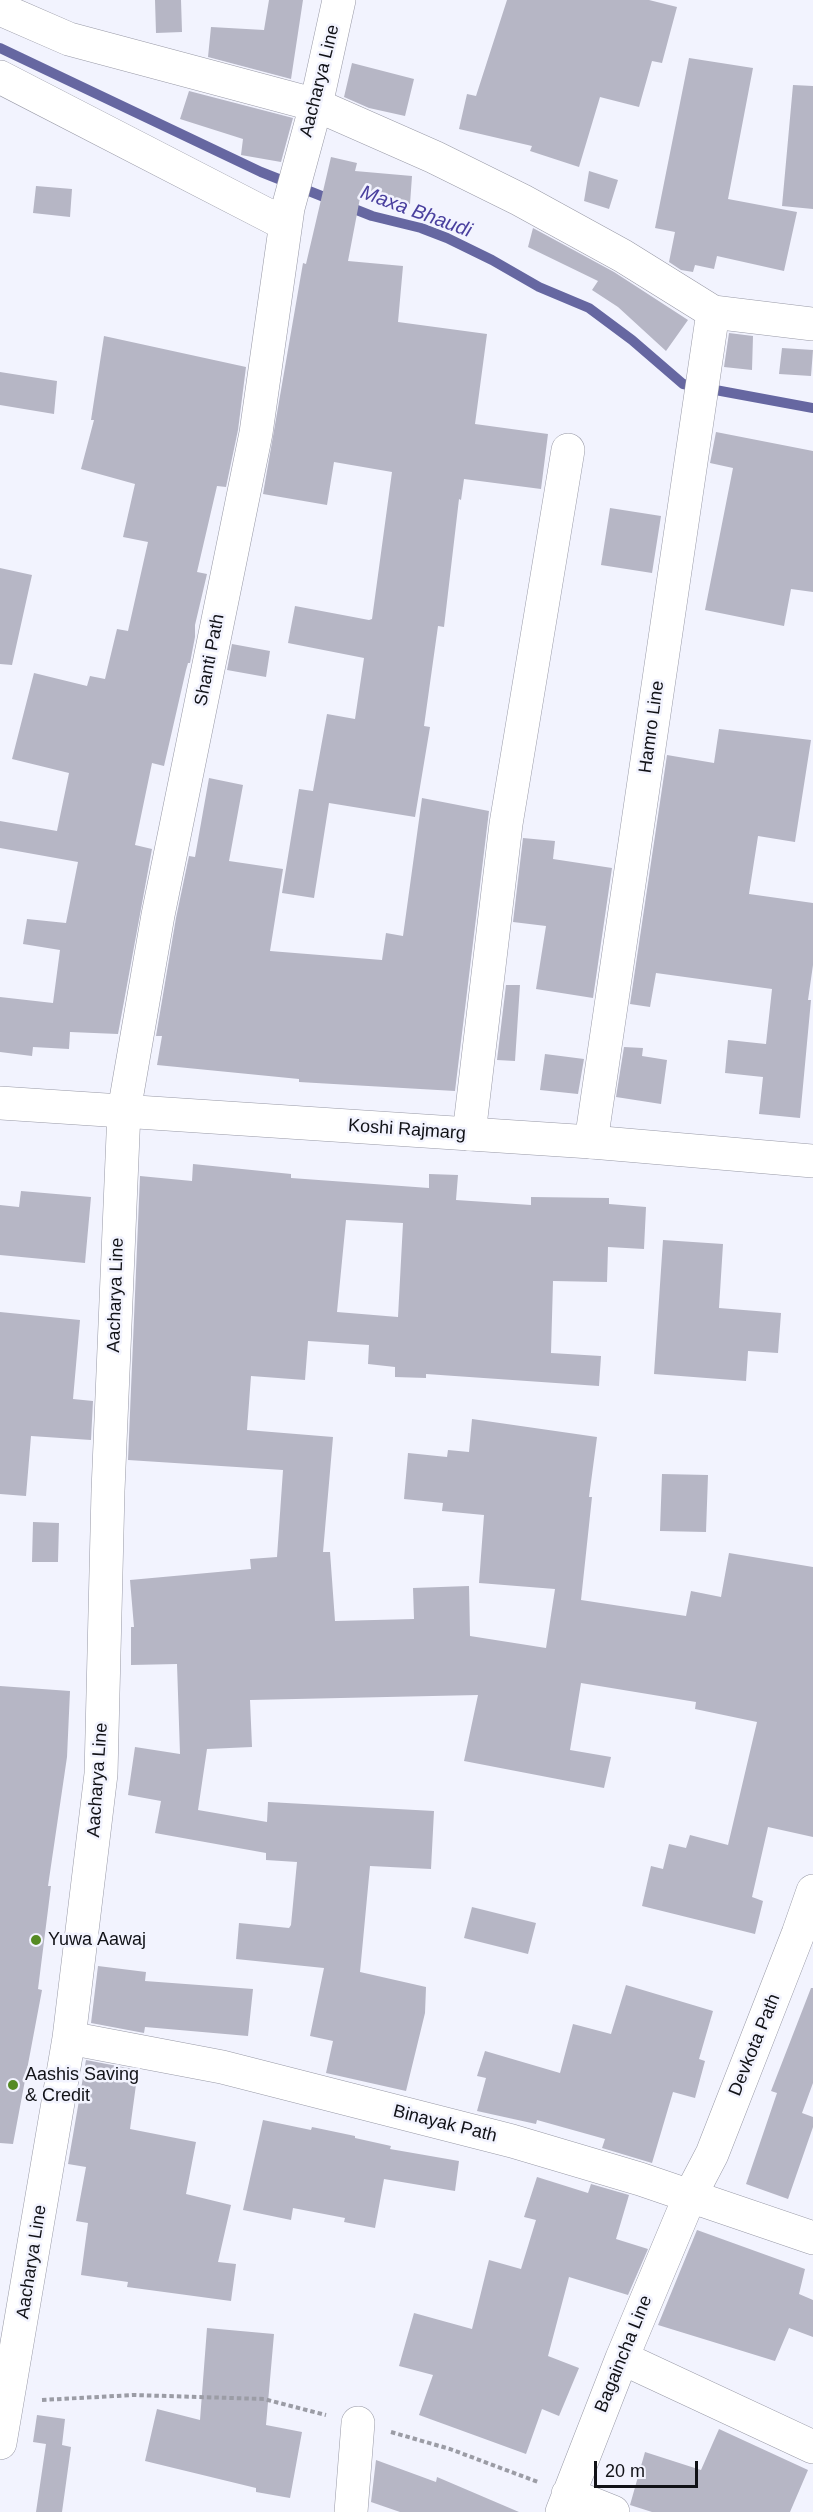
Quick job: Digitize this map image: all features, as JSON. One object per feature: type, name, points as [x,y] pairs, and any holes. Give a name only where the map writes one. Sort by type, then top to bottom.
[{"type":"street","name":"Aacharya Line","points":[[286,216],[316,105],[339,0]]},
{"type":"street","points":[[0,9],[69,39],[316,105],[434,157],[521,200],[623,256],[713,312],[813,324]]},
{"type":"street","points":[[0,77],[286,216]]},
{"type":"street","name":"Shanti Path","points":[[124,1111],[158,915],[256,433],[286,216]]},
{"type":"street","name":"Hamro Line","points":[[591,1142],[713,312]]},
{"type":"street","points":[[469,1134],[506,824],[568,450]]},
{"type":"street","name":"Koshi Rajmarg","points":[[0,1103],[591,1142],[813,1161]]},
{"type":"street","name":"Aacharya Line","points":[[0,2443],[8,2402],[13,2294],[69,2038],[101,1774],[108,1491],[124,1111]]},
{"type":"street","name":"Devkota Path","points":[[690,2196],[712,2154],[806,1936],[813,1891]]},
{"type":"street","name":"Binayak Path","points":[[69,2038],[222,2067],[512,2141],[690,2196],[813,2238]]},
{"type":"street","name":"Bagaincha Line","points":[[565,2503],[622,2358],[690,2196]]},
{"type":"street","points":[[622,2358],[813,2447]]},
{"type":"street","points":[[351,2512],[358,2423]]},
{"type":"street","points":[[565,2503],[613,2512]]},
{"type":"path","points":[[8,2402],[134,2396],[264,2399],[450,2449],[565,2503]]},
{"type":"building","points":[[155,0],[181,0],[182,32],[156,33]]},
{"type":"building","points":[[269,0],[303,0],[291,79],[208,57],[211,27],[264,30]]},
{"type":"building","points":[[507,0],[649,0],[677,7],[662,63],[652,61],[639,107],[600,97],[579,167],[530,151],[532,146],[459,129],[467,94],[476,96]]},
{"type":"building","points":[[689,58],[753,68],[728,199],[797,212],[784,271],[717,256],[714,269],[695,265],[693,272],[681,270],[669,262],[675,232],[655,228]]},
{"type":"building","points":[[352,63],[414,79],[405,116],[369,108],[344,97]]},
{"type":"building","points":[[793,85],[813,86],[813,209],[782,206]]},
{"type":"building","points":[[189,91],[293,118],[281,162],[241,155],[243,139],[180,119]]},
{"type":"building","points":[[331,157],[357,163],[355,171],[412,176],[410,204],[360,198],[348,261],[403,266],[398,322],[487,334],[475,424],[548,434],[541,489],[464,479],[461,500],[459,499],[444,627],[438,626],[424,726],[430,727],[415,817],[329,803],[314,898],[282,893],[299,789],[313,791],[327,714],[355,719],[364,658],[288,643],[295,606],[372,619],[392,472],[334,462],[327,505],[263,494],[303,263],[306,264]]},
{"type":"building","points":[[589,171],[618,180],[609,209],[584,201]]},
{"type":"building","points":[[36,186],[72,189],[70,217],[33,213]]},
{"type":"building","points":[[533,228],[614,272],[688,320],[666,351],[618,307],[592,290],[598,281],[528,247]]},
{"type":"building","points":[[729,333],[753,336],[752,370],[724,367]]},
{"type":"building","points":[[104,336],[246,367],[238,430],[226,487],[217,486],[197,572],[207,574],[195,625],[190,663],[186,670],[164,766],[152,763],[135,845],[152,849],[118,1034],[70,1032],[69,1049],[33,1047],[32,1056],[0,1052],[0,997],[53,1003],[60,950],[23,944],[27,919],[66,923],[78,862],[0,848],[0,821],[57,831],[69,773],[12,759],[34,673],[87,686],[90,676],[105,679],[117,629],[128,631],[148,542],[123,537],[135,484],[81,469],[94,420],[91,420]]},
{"type":"building","points":[[782,348],[813,350],[811,376],[779,374]]},
{"type":"building","points":[[0,372],[57,381],[54,414],[0,405]]},
{"type":"building","points":[[716,432],[813,451],[813,592],[791,589],[784,626],[705,610],[733,468],[710,463]]},
{"type":"building","points":[[610,508],[661,516],[652,573],[601,565]]},
{"type":"building","points":[[0,568],[32,575],[12,665],[0,664]]},
{"type":"building","points":[[232,644],[270,651],[266,677],[227,670]]},
{"type":"building","points":[[719,729],[811,740],[795,842],[758,836],[749,894],[813,903],[813,965],[808,1000],[811,1000],[800,1118],[759,1114],[763,1077],[725,1073],[728,1040],[766,1044],[772,989],[656,973],[650,1007],[630,1004],[667,755],[714,763]]},
{"type":"building","points":[[209,778],[243,785],[229,861],[283,869],[270,951],[382,960],[386,933],[403,936],[422,798],[489,811],[455,1091],[299,1082],[299,1079],[157,1065],[162,1036],[156,1036],[176,918],[189,856],[195,857]]},
{"type":"building","points":[[523,838],[555,841],[553,859],[612,868],[593,998],[536,989],[546,926],[513,922]]},
{"type":"building","points":[[506,985],[520,985],[515,1061],[497,1060]]},
{"type":"building","points":[[624,1047],[643,1048],[642,1056],[667,1060],[661,1104],[616,1097]]},
{"type":"building","points":[[545,1054],[584,1059],[578,1094],[540,1090]]},
{"type":"building","points":[[193,1164],[291,1174],[291,1178],[429,1188],[429,1174],[458,1175],[456,1200],[531,1205],[531,1197],[609,1198],[609,1204],[646,1207],[644,1249],[608,1247],[607,1282],[553,1281],[551,1353],[601,1356],[599,1386],[426,1374],[426,1378],[395,1377],[395,1367],[368,1364],[369,1345],[308,1341],[305,1380],[251,1376],[247,1430],[333,1437],[323,1552],[330,1552],[335,1621],[414,1619],[413,1588],[469,1586],[470,1636],[546,1648],[555,1589],[479,1583],[484,1515],[442,1511],[443,1503],[404,1499],[408,1453],[447,1457],[448,1450],[469,1452],[472,1419],[597,1437],[589,1497],[592,1497],[581,1600],[686,1616],[691,1591],[721,1597],[729,1553],[813,1567],[813,1837],[768,1827],[752,1897],[763,1901],[755,1934],[642,1906],[651,1866],[663,1869],[669,1844],[686,1848],[690,1835],[728,1845],[757,1722],[695,1709],[696,1702],[581,1683],[570,1750],[611,1757],[604,1788],[464,1761],[478,1695],[250,1700],[252,1747],[207,1749],[198,1810],[267,1822],[268,1802],[434,1811],[431,1869],[370,1866],[360,1972],[426,1987],[425,2013],[406,2091],[326,2073],[333,2041],[310,2036],[324,1968],[236,1959],[239,1923],[289,1928],[291,1925],[297,1862],[266,1860],[266,1853],[155,1833],[161,1801],[128,1795],[135,1747],[180,1754],[177,1664],[131,1665],[131,1627],[134,1627],[130,1580],[251,1569],[250,1559],[277,1557],[283,1470],[128,1460],[140,1176],[192,1181]],"holes":[[[346,1220],[403,1223],[398,1317],[337,1312]]]},
{"type":"building","points":[[21,1191],[91,1197],[85,1263],[0,1255],[0,1205],[19,1207]]},
{"type":"building","points":[[663,1240],[723,1244],[719,1308],[781,1313],[778,1353],[748,1351],[746,1381],[654,1374]]},
{"type":"building","points":[[0,1312],[80,1320],[73,1399],[93,1401],[91,1440],[31,1436],[26,1496],[0,1494]]},
{"type":"building","points":[[662,1474],[708,1475],[706,1532],[660,1531]]},
{"type":"building","points":[[33,1522],[59,1523],[58,1562],[32,1562]]},
{"type":"building","points":[[0,1686],[70,1691],[67,1757],[48,1886],[51,1886],[38,1989],[42,1990],[13,2144],[0,2143]]},
{"type":"building","points":[[472,1907],[536,1923],[528,1954],[464,1938]]},
{"type":"building","points":[[98,1966],[146,1972],[145,1981],[253,1989],[248,2036],[145,2027],[144,2033],[91,2023]]},
{"type":"building","points":[[626,1985],[713,2011],[699,2059],[705,2061],[695,2098],[673,2092],[652,2163],[602,2148],[605,2139],[537,2120],[536,2124],[477,2111],[486,2078],[477,2076],[485,2051],[560,2073],[573,2024],[611,2034]]},
{"type":"building","points":[[811,1988],[813,1988],[813,2083],[802,2113],[813,2117],[813,2127],[788,2199],[746,2184],[777,2093],[771,2091]]},
{"type":"building","points":[[86,2060],[138,2070],[130,2129],[196,2142],[186,2194],[231,2205],[218,2262],[236,2264],[231,2301],[127,2287],[128,2282],[81,2275],[88,2223],[76,2221],[86,2167],[68,2164]]},
{"type":"building","points":[[263,2120],[311,2130],[312,2127],[391,2146],[390,2149],[459,2161],[455,2191],[384,2179],[375,2228],[344,2222],[345,2218],[293,2208],[291,2220],[243,2210]]},
{"type":"building","points":[[537,2177],[588,2193],[591,2184],[629,2195],[616,2239],[648,2249],[628,2295],[569,2277],[548,2356],[579,2368],[559,2416],[542,2409],[526,2454],[419,2415],[433,2375],[399,2366],[414,2313],[472,2329],[489,2260],[521,2269],[536,2220],[524,2217]]},
{"type":"building","points":[[697,2230],[805,2269],[799,2294],[813,2300],[813,2337],[789,2328],[775,2361],[658,2325]]},
{"type":"building","points":[[207,2328],[274,2334],[266,2425],[302,2432],[290,2498],[256,2492],[256,2488],[145,2461],[157,2409],[200,2420]]},
{"type":"building","points":[[37,2415],[65,2419],[62,2445],[71,2447],[62,2512],[36,2512],[46,2444],[33,2442]]},
{"type":"building","points":[[719,2429],[808,2470],[790,2512],[652,2512],[630,2505],[645,2452],[701,2470]]},
{"type":"building","points":[[376,2460],[436,2482],[437,2477],[519,2512],[400,2512],[371,2502]]},
{"type":"waterway","name":"Maxa Bhaudi","points":[[0,48],[261,172],[372,216],[421,228],[492,260],[539,287],[589,308],[632,340],[683,384],[813,408]]},
{"type":"place","name":"Yuwa Aawaj","points":[[36,1940]]},
{"type":"place","name":"Aashis Saving & Credit","points":[[13,2085]]}]
